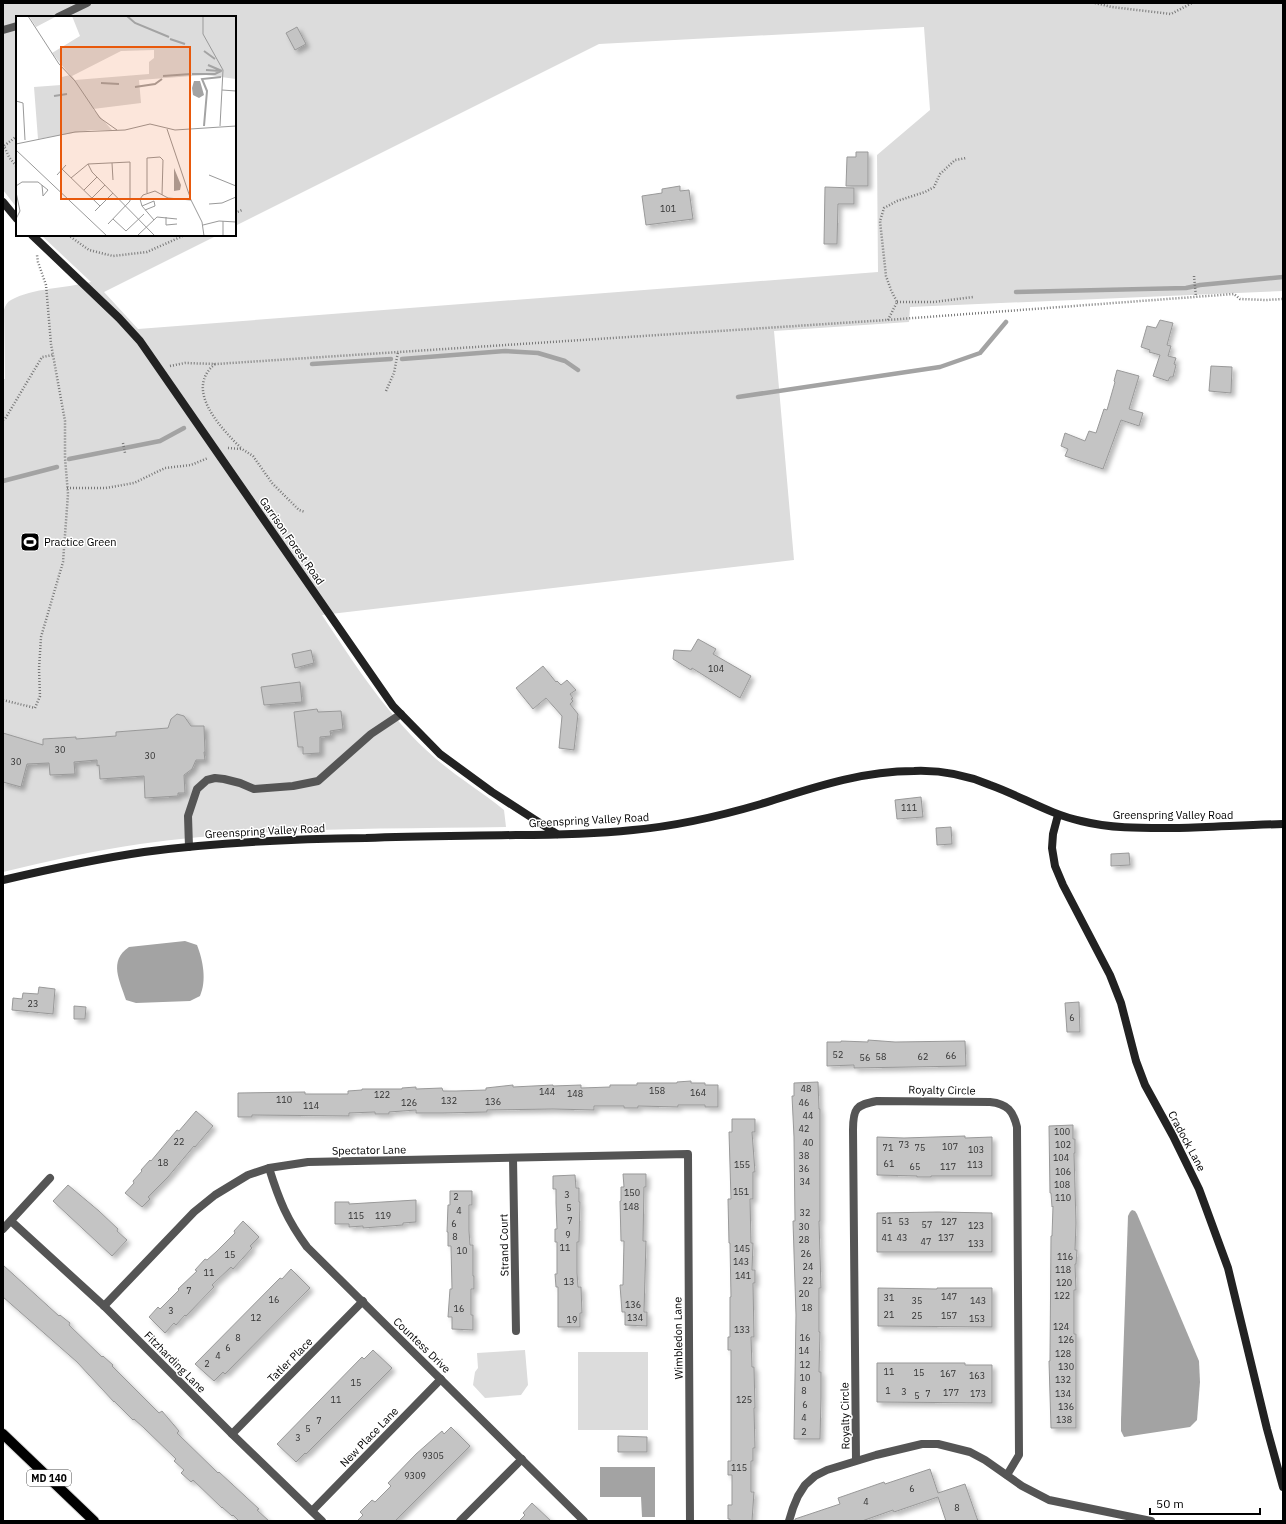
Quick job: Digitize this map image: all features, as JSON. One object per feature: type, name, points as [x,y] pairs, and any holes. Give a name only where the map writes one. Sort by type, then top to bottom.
[{"type":"main road","points":[[3,202],[16,218]]},
{"type":"main road","name":"Garrison Forest Road","points":[[33,236],[119,318],[140,341],[393,706],[440,754],[492,792],[557,834]]},
{"type":"main road","name":"Greenspring Valley Road","points":[[3,880],[142,852],[189,847],[239,843],[364,838],[605,833],[664,827],[725,814],[816,786],[864,775],[911,770],[961,775],[991,785],[1058,815],[1095,824],[1134,828],[1219,827],[1283,824]]},
{"type":"main road","name":"Cradock Lane","points":[[1058,815],[1053,834],[1052,848],[1055,866],[1063,885],[1110,976],[1120,1003],[1136,1061],[1145,1085],[1173,1136],[1199,1189],[1228,1268],[1267,1429],[1283,1487]]},
{"type":"main road","name":"MD 140","points":[[3,1434],[94,1521]]},
{"type":"street","points":[[60,16],[88,3]]},
{"type":"street","points":[[3,30],[16,26]]},
{"type":"street","points":[[189,847],[188,816],[197,789],[207,780],[215,778],[224,779],[240,783],[254,789],[293,786],[318,781],[371,734],[401,714]]},
{"type":"street","name":"Royalty Circle","points":[[856,1460],[853,1130],[855,1111],[863,1104],[877,1101],[995,1102],[1007,1107],[1014,1114],[1017,1127],[1018,1455],[1007,1475]]},
{"type":"street","name":"Spectator Lane","points":[[104,1306],[194,1212],[214,1195],[248,1175],[269,1168],[308,1162],[688,1154]]},
{"type":"street","name":"Wimbledon Lane","points":[[688,1154],[690,1521]]},
{"type":"street","name":"Strand Court","points":[[513,1158],[516,1331]]},
{"type":"street","name":"Countess Drive","points":[[269,1168],[284,1212],[306,1247],[363,1301],[584,1521]]},
{"type":"street","points":[[3,1229],[50,1178]]},
{"type":"street","name":"Fitzharding Lane","points":[[11,1221],[104,1306],[232,1434],[322,1521]]},
{"type":"street","name":"Tatler Place","points":[[232,1434],[363,1301]]},
{"type":"street","name":"New Place Lane","points":[[312,1511],[442,1379]]},
{"type":"street","points":[[789,1521],[798,1496],[805,1485],[815,1476],[856,1460],[901,1448],[922,1444],[938,1444],[970,1452],[1022,1486],[1049,1500],[1151,1521]]},
{"type":"street","points":[[460,1521],[522,1458]]},
{"type":"path","points":[[1095,3],[1112,7],[1171,14],[1192,3]]},
{"type":"path","points":[[16,137],[4,146],[9,157],[16,166]]},
{"type":"path","points":[[897,302],[886,276],[880,221],[884,208],[897,201],[934,187],[940,174],[955,160],[966,158]]},
{"type":"path","points":[[236,213],[242,210]]},
{"type":"path","points":[[69,236],[89,250],[112,256],[147,252],[183,236]]},
{"type":"path","points":[[3,700],[35,708],[40,696],[39,669],[41,637],[63,562],[67,526],[68,488],[65,458],[65,421],[52,355],[46,285],[38,262],[37,251]]},
{"type":"path","points":[[1194,276],[1196,297]]},
{"type":"path","points":[[161,371],[170,366],[185,363],[216,364],[887,320],[1234,294],[1240,299],[1283,299]]},
{"type":"path","points":[[897,302],[934,302],[973,297]]},
{"type":"path","points":[[887,320],[897,302]]},
{"type":"path","points":[[386,391],[394,373],[398,352]]},
{"type":"path","points":[[3,420],[42,357],[52,355]]},
{"type":"path","points":[[216,364],[209,369],[206,374],[202,393],[212,415],[227,434],[253,456],[272,483],[299,510],[305,512]]},
{"type":"path","points":[[123,443],[125,453]]},
{"type":"path","points":[[223,448],[242,448]]},
{"type":"path","points":[[68,488],[106,488],[134,483],[165,468],[191,465],[212,456]]},
{"type":"shaded area","points":[[7,3],[1283,3],[1283,291],[910,307],[909,322],[774,331],[794,560],[322,615],[374,690],[403,726],[435,758],[504,810],[506,827],[322,830],[231,834],[185,838],[105,850],[3,872],[4,310],[6,304],[19,296],[91,282],[42,236],[216,236],[104,292],[138,329],[878,272],[877,155],[930,110],[924,27],[599,44],[236,226],[236,16],[16,16],[16,207],[3,190],[3,5]]},
{"type":"shaded area","points":[[185,941],[197,945],[201,957],[204,977],[200,996],[190,1001],[136,1003],[126,1000],[117,972],[117,965],[123,953],[129,947]]},
{"type":"shaded area","points":[[1132,1210],[1137,1214],[1199,1361],[1200,1382],[1197,1420],[1190,1427],[1124,1437],[1121,1431],[1121,1420],[1128,1216]]},
{"type":"shaded area","points":[[525,1350],[528,1385],[521,1395],[485,1398],[473,1385],[475,1372],[478,1368],[477,1353]]},
{"type":"shaded area","points":[[578,1352],[648,1352],[648,1430],[578,1430]]},
{"type":"shaded area","points":[[600,1467],[655,1467],[655,1517],[642,1517],[641,1497],[600,1497]]},
{"type":"building","points":[[297,27],[306,44],[295,50],[286,33]]},
{"type":"building","points":[[856,152],[868,152],[868,186],[846,186],[847,157],[856,157]]},
{"type":"building","points":[[680,186],[680,191],[689,190],[693,219],[646,225],[642,196],[662,193],[662,189]]},
{"type":"building","points":[[825,187],[854,188],[854,204],[838,204],[837,244],[824,244]]},
{"type":"building","points":[[1160,320],[1173,323],[1167,345],[1171,346],[1168,356],[1176,358],[1174,364],[1176,365],[1173,377],[1170,377],[1168,381],[1153,376],[1160,355],[1149,352],[1150,350],[1141,347],[1147,326],[1156,328]]},
{"type":"building","points":[[1211,366],[1232,367],[1231,393],[1209,391]]},
{"type":"building","points":[[1117,370],[1139,376],[1129,409],[1143,413],[1139,426],[1121,420],[1103,469],[1065,456],[1068,449],[1061,446],[1065,433],[1085,441],[1089,431],[1096,433],[1104,409],[1107,410]]},
{"type":"building","points":[[698,639],[716,649],[713,654],[751,676],[740,698],[692,668],[691,670],[673,659],[674,650],[691,651]]},
{"type":"building","points":[[311,650],[314,663],[295,668],[292,654]]},
{"type":"building","points":[[543,666],[556,682],[557,681],[561,685],[567,680],[576,690],[570,694],[573,701],[570,704],[578,714],[574,750],[559,748],[562,716],[546,698],[533,709],[516,688]]},
{"type":"building","points":[[300,682],[302,702],[264,705],[261,687]]},
{"type":"building","points":[[317,709],[318,712],[341,711],[343,729],[330,731],[331,736],[320,737],[320,753],[303,754],[303,747],[298,747],[294,712]]},
{"type":"building","points":[[177,714],[184,716],[191,726],[204,726],[205,752],[205,760],[196,760],[192,769],[184,775],[185,793],[178,793],[178,796],[145,798],[144,776],[100,779],[97,760],[74,762],[75,774],[50,775],[49,763],[27,764],[21,787],[3,782],[3,733],[43,745],[43,739],[76,737],[76,739],[116,736],[116,732],[168,728],[171,719]]},
{"type":"building","points":[[921,797],[923,817],[897,819],[895,800]]},
{"type":"building","points":[[951,827],[952,844],[937,845],[936,828]]},
{"type":"building","points":[[1129,853],[1130,865],[1111,866],[1111,854]]},
{"type":"building","points":[[39,987],[55,989],[53,1014],[12,1010],[13,998],[22,999],[23,993],[38,994]]},
{"type":"building","points":[[1079,1002],[1080,1032],[1067,1032],[1065,1003]]},
{"type":"building","points":[[74,1006],[86,1007],[85,1019],[74,1019]]},
{"type":"building","points":[[868,1040],[895,1042],[965,1041],[966,1066],[854,1068],[854,1065],[827,1066],[827,1042],[868,1042]]},
{"type":"building","points":[[691,1081],[691,1083],[718,1085],[718,1107],[705,1107],[705,1105],[678,1105],[678,1107],[638,1106],[638,1108],[624,1108],[624,1106],[594,1106],[594,1110],[487,1110],[487,1112],[416,1113],[416,1110],[389,1112],[389,1114],[375,1114],[375,1112],[349,1113],[349,1116],[252,1115],[252,1117],[238,1117],[238,1093],[305,1092],[305,1094],[348,1094],[348,1091],[362,1089],[402,1089],[416,1087],[416,1089],[442,1088],[443,1091],[456,1091],[486,1090],[486,1088],[513,1085],[513,1087],[581,1085],[581,1088],[610,1087],[610,1085],[637,1085],[637,1083],[677,1083]]},
{"type":"building","points":[[818,1082],[820,1109],[820,1439],[794,1439],[796,1315],[793,1221],[795,1221],[792,1096],[794,1096],[794,1083]]},
{"type":"building","points":[[196,1111],[213,1126],[168,1177],[148,1197],[150,1199],[142,1207],[125,1193],[134,1183],[133,1181],[142,1171],[141,1170],[150,1160],[151,1161],[177,1130],[179,1131]]},
{"type":"building","points":[[732,1119],[755,1119],[755,1132],[752,1132],[755,1172],[753,1172],[753,1199],[750,1199],[751,1243],[753,1243],[752,1270],[755,1270],[755,1283],[753,1283],[754,1337],[751,1337],[752,1367],[754,1367],[755,1408],[755,1448],[753,1448],[753,1461],[751,1461],[751,1492],[754,1492],[752,1521],[730,1521],[730,1519],[728,1519],[728,1505],[732,1505],[732,1475],[728,1475],[728,1461],[731,1461],[731,1350],[728,1350],[728,1337],[730,1337],[731,1297],[728,1199],[731,1199],[729,1132],[732,1132]]},
{"type":"building","points":[[1073,1125],[1073,1139],[1075,1139],[1075,1250],[1077,1250],[1075,1264],[1076,1290],[1074,1290],[1074,1334],[1076,1334],[1076,1428],[1051,1428],[1049,1361],[1051,1236],[1053,1206],[1052,1207],[1050,1193],[1049,1126]]},
{"type":"building","points":[[965,1136],[965,1138],[992,1137],[992,1176],[917,1177],[877,1175],[877,1137],[904,1138]]},
{"type":"building","points":[[623,1174],[646,1174],[646,1187],[644,1187],[643,1241],[646,1241],[644,1312],[647,1312],[647,1326],[625,1325],[625,1312],[622,1312],[620,1285],[623,1285],[624,1241],[621,1241],[620,1201],[621,1187],[624,1187]]},
{"type":"building","points":[[575,1175],[576,1188],[579,1188],[580,1202],[579,1242],[577,1242],[577,1273],[578,1287],[581,1287],[582,1313],[580,1313],[580,1327],[558,1327],[558,1287],[556,1287],[555,1274],[557,1274],[557,1242],[555,1242],[555,1229],[557,1229],[556,1189],[553,1189],[553,1176]]},
{"type":"building","points":[[68,1185],[99,1211],[127,1240],[112,1256],[53,1201]]},
{"type":"building","points":[[450,1191],[472,1191],[472,1205],[469,1205],[469,1231],[470,1245],[473,1245],[474,1289],[471,1289],[471,1315],[473,1315],[473,1330],[452,1329],[452,1317],[448,1317],[450,1289],[452,1289],[451,1246],[448,1246],[447,1232]]},
{"type":"building","points":[[416,1200],[416,1222],[403,1223],[403,1225],[363,1228],[363,1226],[349,1227],[349,1224],[335,1224],[335,1202],[349,1202],[349,1204]]},
{"type":"building","points":[[877,1213],[992,1213],[992,1252],[877,1252]]},
{"type":"building","points":[[243,1221],[259,1237],[250,1246],[252,1248],[233,1269],[231,1267],[212,1285],[214,1287],[186,1316],[185,1315],[176,1325],[174,1323],[165,1333],[149,1317],[158,1307],[160,1309],[179,1290],[178,1289],[197,1271],[195,1270],[205,1259],[207,1260],[235,1233],[234,1231]]},
{"type":"building","points":[[3,1265],[59,1316],[60,1315],[70,1323],[69,1325],[102,1357],[103,1356],[113,1365],[112,1366],[159,1413],[162,1411],[179,1431],[177,1433],[218,1473],[219,1472],[259,1509],[257,1510],[269,1521],[239,1521],[222,1508],[193,1480],[191,1482],[181,1473],[184,1470],[174,1461],[176,1459],[114,1402],[77,1362],[3,1297]]},
{"type":"building","points":[[291,1269],[310,1288],[225,1374],[223,1372],[214,1381],[195,1364],[280,1278],[282,1279]]},
{"type":"building","points":[[878,1288],[992,1288],[992,1327],[878,1326]]},
{"type":"building","points":[[373,1350],[392,1368],[306,1454],[305,1453],[296,1462],[277,1444],[362,1357],[364,1359]]},
{"type":"building","points":[[877,1363],[965,1363],[965,1365],[992,1365],[992,1403],[877,1402]]},
{"type":"building","points":[[451,1427],[470,1446],[395,1521],[357,1521],[363,1515],[360,1512],[372,1500],[375,1502],[391,1486],[388,1483],[416,1454],[442,1431],[444,1434]]},
{"type":"building","points":[[618,1436],[647,1437],[647,1452],[618,1452]]},
{"type":"building","points":[[930,1469],[938,1493],[965,1484],[978,1521],[946,1521],[938,1497],[862,1521],[795,1521],[795,1519],[840,1504],[838,1498],[884,1482],[885,1484]]},
{"type":"building","points":[[532,1503],[551,1521],[519,1521],[525,1515],[523,1513]]},
{"type":"waterway","points":[[1016,292],[1186,288],[1200,285],[1283,277]]},
{"type":"waterway","points":[[738,397],[940,367],[980,353],[1006,322]]},
{"type":"waterway","points":[[402,359],[505,351],[538,353],[565,361],[578,370]]},
{"type":"waterway","points":[[312,364],[391,359]]},
{"type":"waterway","points":[[69,459],[160,441],[184,428]]},
{"type":"waterway","points":[[3,481],[57,467]]},
{"type":"place","name":"Practice Green","points":[[30,542]]}]
